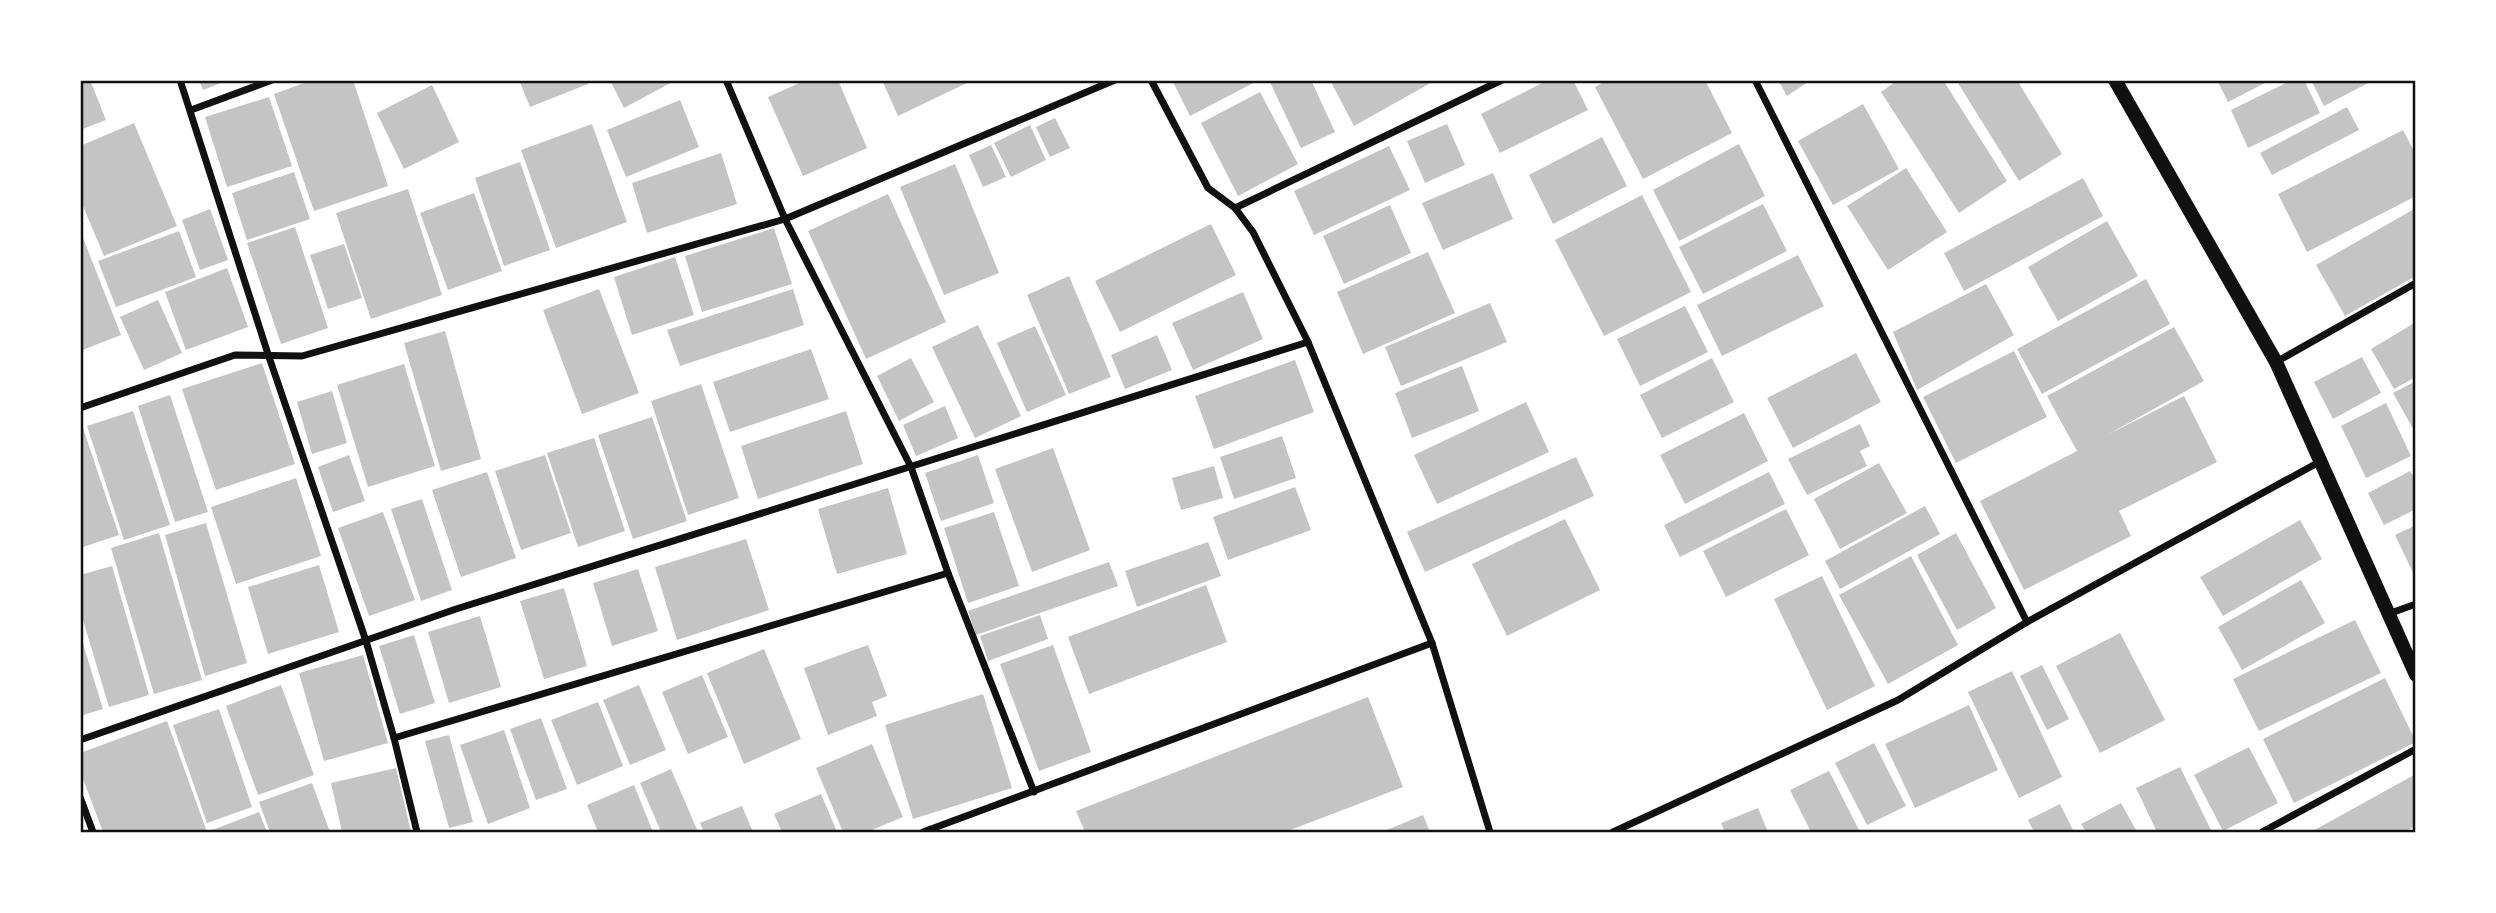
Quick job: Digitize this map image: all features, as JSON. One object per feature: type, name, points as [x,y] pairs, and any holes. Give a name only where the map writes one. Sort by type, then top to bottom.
[{"type":"main road","points":[[2115,80],[2276,362],[2416,675]]},
{"type":"street","points":[[180,80],[268,354],[366,641],[417,832]]},
{"type":"street","points":[[191,110],[272,80]]},
{"type":"street","points":[[726,80],[785,219],[911,467],[948,573],[1034,792]]},
{"type":"street","points":[[80,408],[235,355],[302,356],[785,219],[1115,80]]},
{"type":"street","points":[[1151,80],[1208,188],[1235,208],[1253,232],[1308,342],[1432,643],[1490,832]]},
{"type":"street","points":[[1235,208],[1502,80]]},
{"type":"street","points":[[1755,80],[2027,622]]},
{"type":"street","points":[[2276,362],[2416,283]]},
{"type":"street","points":[[80,740],[469,605],[1308,342]]},
{"type":"street","points":[[1613,832],[1898,699],[2027,622],[2320,461]]},
{"type":"street","points":[[394,738],[948,573]]},
{"type":"street","points":[[2388,614],[2416,604]]},
{"type":"street","points":[[923,832],[1432,643]]},
{"type":"street","points":[[2262,832],[2416,749]]},
{"type":"street","points":[[80,797],[93,832]]},
{"type":"building","points":[[80,80],[90,80],[106,120],[80,130]]},
{"type":"building","points":[[199,80],[225,80],[226,81],[203,90]]},
{"type":"building","points":[[312,80],[353,80],[388,186],[314,211],[274,94]]},
{"type":"building","points":[[519,80],[587,80],[588,84],[530,107]]},
{"type":"building","points":[[610,80],[676,80],[624,108]]},
{"type":"building","points":[[806,80],[838,80],[867,148],[803,176],[768,97]]},
{"type":"building","points":[[882,80],[973,80],[898,116]]},
{"type":"building","points":[[1172,80],[1259,80],[1190,116]]},
{"type":"building","points":[[1269,80],[1311,80],[1335,132],[1301,148]]},
{"type":"building","points":[[1330,80],[1436,80],[1354,126]]},
{"type":"building","points":[[1548,80],[1573,80],[1588,110],[1500,153],[1481,114]]},
{"type":"building","points":[[1607,80],[1705,80],[1732,133],[1643,179],[1595,87]]},
{"type":"building","points":[[1778,80],[1811,80],[1787,96]]},
{"type":"building","points":[[1898,80],[1943,80],[2007,181],[1959,213],[1881,92]]},
{"type":"building","points":[[1956,80],[2017,80],[2062,154],[2019,181]]},
{"type":"building","points":[[2217,80],[2271,80],[2228,102]]},
{"type":"building","points":[[2292,80],[2304,80],[2320,113],[2248,148],[2231,110]]},
{"type":"building","points":[[2311,80],[2374,80],[2324,106]]},
{"type":"building","points":[[432,85],[459,142],[404,169],[377,113]]},
{"type":"building","points":[[1260,92],[1298,164],[1238,196],[1201,123]]},
{"type":"building","points":[[269,97],[292,166],[227,187],[205,117]]},
{"type":"building","points":[[680,100],[699,147],[626,177],[607,130]]},
{"type":"building","points":[[1863,104],[1899,169],[1833,205],[1798,141]]},
{"type":"building","points":[[2347,107],[2359,130],[2272,175],[2260,153]]},
{"type":"building","points":[[1055,118],[1070,148],[1050,157],[1036,127]]},
{"type":"building","points":[[134,123],[177,226],[104,256],[80,199],[80,146]]},
{"type":"building","points":[[592,124],[627,222],[556,248],[521,150]]},
{"type":"building","points":[[1447,124],[1465,165],[1425,183],[1407,141]]},
{"type":"building","points":[[1030,125],[1046,160],[1011,177],[994,143]]},
{"type":"building","points":[[2403,130],[2416,155],[2416,196],[2307,252],[2278,194]]},
{"type":"building","points":[[1602,137],[1627,186],[1553,224],[1529,175]]},
{"type":"building","points":[[1739,144],[1765,196],[1679,241],[1653,190]]},
{"type":"building","points":[[991,145],[1006,177],[983,187],[969,155]]},
{"type":"building","points":[[1389,146],[1410,190],[1314,235],[1294,191]]},
{"type":"building","points":[[721,153],[737,204],[647,233],[632,183]]},
{"type":"building","points":[[520,162],[550,250],[504,266],[475,178]]},
{"type":"building","points":[[955,164],[999,273],[944,295],[900,187]]},
{"type":"building","points":[[1906,168],[1947,232],[1888,270],[1847,206]]},
{"type":"building","points":[[294,172],[310,219],[247,240],[232,193]]},
{"type":"building","points":[[1493,173],[1513,219],[1443,250],[1422,203]]},
{"type":"building","points":[[2083,178],[2103,216],[1964,291],[1944,253]]},
{"type":"building","points":[[408,189],[442,295],[371,319],[336,213]]},
{"type":"building","points":[[474,193],[502,271],[448,290],[420,213]]},
{"type":"building","points":[[888,194],[946,322],[866,359],[808,231]]},
{"type":"building","points":[[1642,195],[1691,292],[1604,336],[1555,240]]},
{"type":"building","points":[[1763,204],[1787,251],[1703,294],[1679,247]]},
{"type":"building","points":[[1390,205],[1411,253],[1344,284],[1323,236]]},
{"type":"building","points":[[2416,208],[2416,276],[2345,316],[2316,265]]},
{"type":"building","points":[[210,209],[228,260],[200,270],[182,220]]},
{"type":"building","points":[[2107,221],[2138,276],[2058,321],[2028,267]]},
{"type":"building","points":[[1211,224],[1236,275],[1120,332],[1095,281]]},
{"type":"building","points":[[295,227],[328,328],[281,344],[247,243]]},
{"type":"building","points":[[774,228],[792,284],[702,312],[685,256]]},
{"type":"building","points":[[80,230],[121,335],[80,351]]},
{"type":"building","points":[[179,231],[196,277],[116,307],[98,261]]},
{"type":"building","points":[[344,244],[362,298],[328,309],[310,255]]},
{"type":"building","points":[[1428,252],[1455,313],[1363,354],[1337,292]]},
{"type":"building","points":[[1798,255],[1824,306],[1722,356],[1697,305]]},
{"type":"building","points":[[675,257],[694,315],[632,335],[614,277]]},
{"type":"building","points":[[227,268],[248,327],[186,350],[165,292]]},
{"type":"building","points":[[1069,276],[1111,377],[1069,394],[1027,295]]},
{"type":"building","points":[[2146,279],[2170,324],[2042,394],[2017,349]]},
{"type":"building","points":[[1986,284],[2014,335],[1917,390],[1893,332]]},
{"type":"building","points":[[599,289],[639,393],[582,414],[543,310]]},
{"type":"building","points":[[793,289],[804,325],[680,366],[667,330]]},
{"type":"building","points":[[1243,292],[1263,339],[1193,370],[1172,323]]},
{"type":"building","points":[[158,300],[182,353],[144,370],[120,317]]},
{"type":"building","points":[[1490,303],[1507,342],[1401,386],[1385,347]]},
{"type":"building","points":[[1685,306],[1708,352],[1640,386],[1617,339]]},
{"type":"building","points":[[2416,322],[2416,377],[2394,389],[2371,349]]},
{"type":"building","points":[[978,325],[1021,416],[975,438],[932,347]]},
{"type":"building","points":[[1035,326],[1066,395],[1027,412],[997,343]]},
{"type":"building","points":[[2174,327],[2204,381],[2107,435],[2184,396],[2217,462],[2119,511],[2131,536],[2024,590],[1980,501],[2077,451],[2047,396]]},
{"type":"building","points":[[445,331],[481,459],[441,471],[404,343]]},
{"type":"building","points":[[1157,335],[1172,370],[1125,389],[1111,355]]},
{"type":"building","points":[[811,349],[829,399],[730,432],[713,382]]},
{"type":"building","points":[[2014,351],[2047,417],[1956,463],[1923,397]]},
{"type":"building","points":[[1856,353],[1881,402],[1793,448],[1767,398]]},
{"type":"building","points":[[2362,357],[2381,393],[2333,419],[2314,382]]},
{"type":"building","points":[[911,358],[934,402],[899,421],[877,376]]},
{"type":"building","points":[[1712,358],[1734,402],[1662,438],[1640,395]]},
{"type":"building","points":[[1295,360],[1314,412],[1214,449],[1195,396]]},
{"type":"building","points":[[262,363],[295,464],[216,490],[182,389]]},
{"type":"building","points":[[404,364],[435,466],[368,487],[337,385]]},
{"type":"building","points":[[1462,366],[1479,411],[1412,438],[1395,393]]},
{"type":"building","points":[[2416,381],[2416,434],[2393,393]]},
{"type":"building","points":[[701,384],[739,498],[688,515],[651,401]]},
{"type":"building","points":[[332,391],[347,443],[312,454],[297,402]]},
{"type":"building","points":[[170,395],[208,512],[175,522],[138,406]]},
{"type":"building","points":[[1526,402],[1549,452],[1437,504],[1414,455]]},
{"type":"building","points":[[2386,403],[2411,456],[2366,478],[2341,426]]},
{"type":"building","points":[[945,406],[958,438],[916,456],[903,425]]},
{"type":"building","points":[[133,411],[170,525],[124,540],[87,426]]},
{"type":"building","points":[[846,411],[863,464],[758,499],[741,446]]},
{"type":"building","points":[[1744,413],[1768,461],[1685,504],[1660,455]]},
{"type":"building","points":[[652,417],[687,521],[633,539],[598,435]]},
{"type":"building","points":[[1860,424],[1870,446],[1860,451],[1867,466],[1807,495],[1788,459]]},
{"type":"building","points":[[83,428],[119,535],[80,548],[80,429]]},
{"type":"building","points":[[1282,436],[1296,478],[1234,499],[1220,457]]},
{"type":"building","points":[[594,438],[625,531],[578,547],[547,453]]},
{"type":"building","points":[[1053,448],[1090,550],[1032,572],[995,469]]},
{"type":"building","points":[[349,455],[365,501],[333,512],[318,467]]},
{"type":"building","points":[[545,455],[571,533],[521,550],[495,471]]},
{"type":"building","points":[[978,455],[994,503],[941,521],[925,473]]},
{"type":"building","points":[[1576,457],[1594,496],[1425,572],[1407,532]]},
{"type":"building","points":[[1879,463],[1907,513],[1840,549],[1814,499]]},
{"type":"building","points":[[1214,466],[1223,498],[1181,510],[1172,478]]},
{"type":"building","points":[[2410,471],[2416,481],[2416,509],[2384,525],[2368,493]]},
{"type":"building","points":[[487,472],[516,558],[461,577],[432,490]]},
{"type":"building","points":[[1769,472],[1785,504],[1680,557],[1664,525]]},
{"type":"building","points":[[296,478],[321,556],[236,584],[211,507]]},
{"type":"building","points":[[1295,487],[1311,530],[1228,560],[1213,517]]},
{"type":"building","points":[[888,488],[907,554],[837,574],[818,509]]},
{"type":"building","points":[[422,499],[452,590],[421,601],[391,509]]},
{"type":"building","points":[[1925,506],[1940,534],[1840,589],[1825,561]]},
{"type":"building","points":[[1786,509],[1809,555],[1726,597],[1703,551]]},
{"type":"building","points":[[383,512],[415,600],[369,616],[338,528]]},
{"type":"building","points":[[994,512],[1019,586],[968,603],[944,528]]},
{"type":"building","points":[[1565,519],[1600,590],[1507,636],[1472,564]]},
{"type":"building","points":[[2300,520],[2322,559],[2223,616],[2200,577]]},
{"type":"building","points":[[206,523],[247,663],[205,676],[165,535]]},
{"type":"building","points":[[2416,525],[2416,579],[2395,535]]},
{"type":"building","points":[[159,533],[202,680],[154,694],[111,548]]},
{"type":"building","points":[[1956,533],[1996,608],[1957,630],[1917,555]]},
{"type":"building","points":[[746,539],[769,610],[677,640],[655,567]]},
{"type":"building","points":[[1208,542],[1221,576],[1137,607],[1125,571]]},
{"type":"building","points":[[1911,556],[1958,645],[1888,684],[1839,595]]},
{"type":"building","points":[[1109,562],[1118,586],[976,635],[968,611]]},
{"type":"building","points":[[319,565],[339,632],[268,654],[248,587]]},
{"type":"building","points":[[112,566],[149,695],[109,707],[80,610],[80,575]]},
{"type":"building","points":[[638,569],[658,631],[612,646],[593,583]]},
{"type":"building","points":[[1822,576],[1875,686],[1827,710],[1774,599]]},
{"type":"building","points":[[2301,580],[2325,623],[2242,670],[2218,627]]},
{"type":"building","points":[[1206,585],[1227,642],[1089,694],[1068,637]]},
{"type":"building","points":[[564,588],[587,666],[544,679],[520,601]]},
{"type":"building","points":[[1040,615],[1048,639],[988,661],[980,636]]},
{"type":"building","points":[[480,616],[501,687],[449,703],[428,632]]},
{"type":"building","points":[[2355,620],[2381,673],[2259,731],[2233,679]]},
{"type":"building","points":[[2120,633],[2165,720],[2100,753],[2056,666]]},
{"type":"building","points":[[80,634],[103,709],[80,716]]},
{"type":"building","points":[[414,635],[435,703],[400,714],[379,646]]},
{"type":"building","points":[[868,645],[887,696],[872,702],[877,716],[828,735],[804,668]]},
{"type":"building","points":[[1053,645],[1091,752],[1039,771],[1000,664]]},
{"type":"building","points":[[764,649],[801,739],[744,764],[707,673]]},
{"type":"building","points":[[363,655],[388,743],[324,761],[299,673]]},
{"type":"building","points":[[2042,665],[2069,719],[2047,730],[2020,676]]},
{"type":"building","points":[[2012,671],[2062,777],[2019,798],[1968,692]]},
{"type":"building","points":[[702,675],[728,737],[688,754],[662,692]]},
{"type":"building","points":[[2385,678],[2416,742],[2294,803],[2263,739]]},
{"type":"building","points":[[281,685],[314,775],[258,795],[226,706]]},
{"type":"building","points":[[639,685],[666,750],[630,765],[603,700]]},
{"type":"building","points":[[983,694],[1012,788],[913,819],[885,725]]},
{"type":"building","points":[[1368,697],[1403,787],[1285,832],[1085,832],[1076,811]]},
{"type":"building","points":[[598,702],[623,766],[577,785],[551,720]]},
{"type":"building","points":[[1969,705],[1998,770],[1915,808],[1885,744]]},
{"type":"building","points":[[219,709],[252,807],[207,823],[173,725]]},
{"type":"building","points":[[541,718],[567,789],[536,800],[510,729]]},
{"type":"building","points":[[167,721],[207,832],[103,832],[80,771],[80,753]]},
{"type":"building","points":[[504,730],[530,808],[488,824],[460,745]]},
{"type":"building","points":[[449,735],[473,822],[449,828],[425,741]]},
{"type":"building","points":[[1874,743],[1906,806],[1867,825],[1835,763]]},
{"type":"building","points":[[872,744],[903,817],[867,832],[843,832],[816,768]]},
{"type":"building","points":[[2249,747],[2278,803],[2223,831],[2194,775]]},
{"type":"building","points":[[2180,767],[2212,832],[2157,832],[2136,788]]},
{"type":"building","points":[[396,768],[411,832],[342,832],[331,783]]},
{"type":"building","points":[[671,769],[698,832],[661,832],[640,783]]},
{"type":"building","points":[[1829,771],[1860,832],[1811,832],[1790,790]]},
{"type":"building","points":[[2414,775],[2416,826],[2404,832],[2311,832]]},
{"type":"building","points":[[312,783],[330,832],[270,832],[259,802]]},
{"type":"building","points":[[634,785],[653,832],[598,832],[587,805]]},
{"type":"building","points":[[821,794],[837,832],[782,832],[774,814]]},
{"type":"building","points":[[2121,803],[2137,832],[2086,832],[2081,824]]},
{"type":"building","points":[[2060,804],[2074,832],[2034,832],[2028,820]]},
{"type":"building","points":[[742,806],[753,832],[704,832],[700,823]]},
{"type":"building","points":[[1758,808],[1768,832],[1725,832],[1721,823]]},
{"type":"building","points":[[259,812],[267,832],[207,832]]},
{"type":"building","points":[[1423,815],[1430,832],[1382,832]]}]
